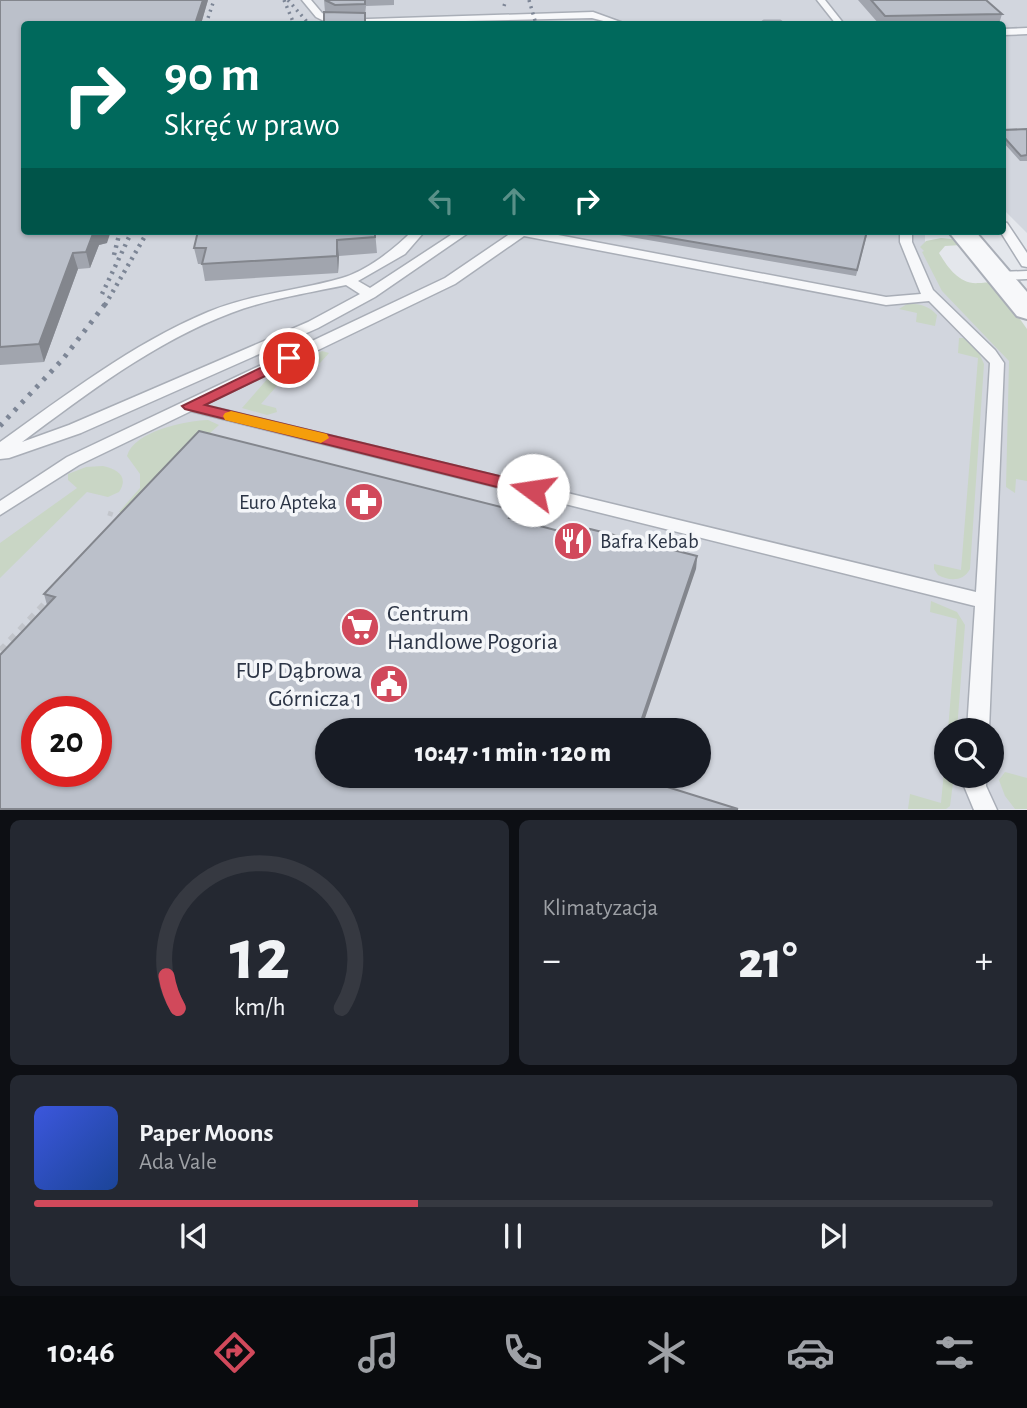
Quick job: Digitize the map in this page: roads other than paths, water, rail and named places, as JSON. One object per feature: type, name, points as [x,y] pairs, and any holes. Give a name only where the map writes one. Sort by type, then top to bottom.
[{"type":"street","points":[[964,235],[1027,310]]},
{"type":"lane","points":[[306,0],[320,15],[330,21]]},
{"type":"lane","points":[[821,0],[838,21]]},
{"type":"lane","points":[[591,11],[596,21]]},
{"type":"lane","points":[[444,21],[591,11],[615,21]]},
{"type":"lane","points":[[1006,32],[1027,31]]},
{"type":"lane","points":[[1006,231],[1027,263]]},
{"type":"lane","points":[[0,450],[146,349],[186,327],[238,306],[348,281],[400,251],[415,235]]},
{"type":"lane","points":[[0,455],[88,424],[313,325],[370,294],[459,235]]},
{"type":"lane","points":[[0,509],[67,465],[450,281],[515,235]]},
{"type":"lane","points":[[538,235],[886,301],[932,297]]},
{"type":"lane","points":[[906,235],[906,242],[932,297],[997,363],[979,718]]},
{"type":"lane","points":[[999,276],[1027,275]]},
{"type":"lane","points":[[348,281],[370,294]]},
{"type":"lane","points":[[190,406],[985,601]]},
{"type":"lane","points":[[976,788],[986,810]]},
{"type":"railway","points":[[207,21],[214,0]]},
{"type":"railway","points":[[284,0],[293,21]]},
{"type":"railway","points":[[288,0],[306,21]]},
{"type":"railway","points":[[504,6],[506,0]]},
{"type":"railway","points":[[529,0],[535,21]]},
{"type":"railway","points":[[114,255],[119,235]]},
{"type":"railway","points":[[102,294],[130,235]]},
{"type":"railway","points":[[105,305],[146,235]]},
{"type":"railway","points":[[0,426],[63,359],[106,303]]},
{"type":"place","name":"Euro Apteka","points":[[364,502]]},
{"type":"place","name":"Bafra Kebab","points":[[573,541]]},
{"type":"place","name":"Centrum Handlowe Pogoria","points":[[360,627]]},
{"type":"place","name":"FUP Dąbrowa Górnicza 1","points":[[389,684]]}]
